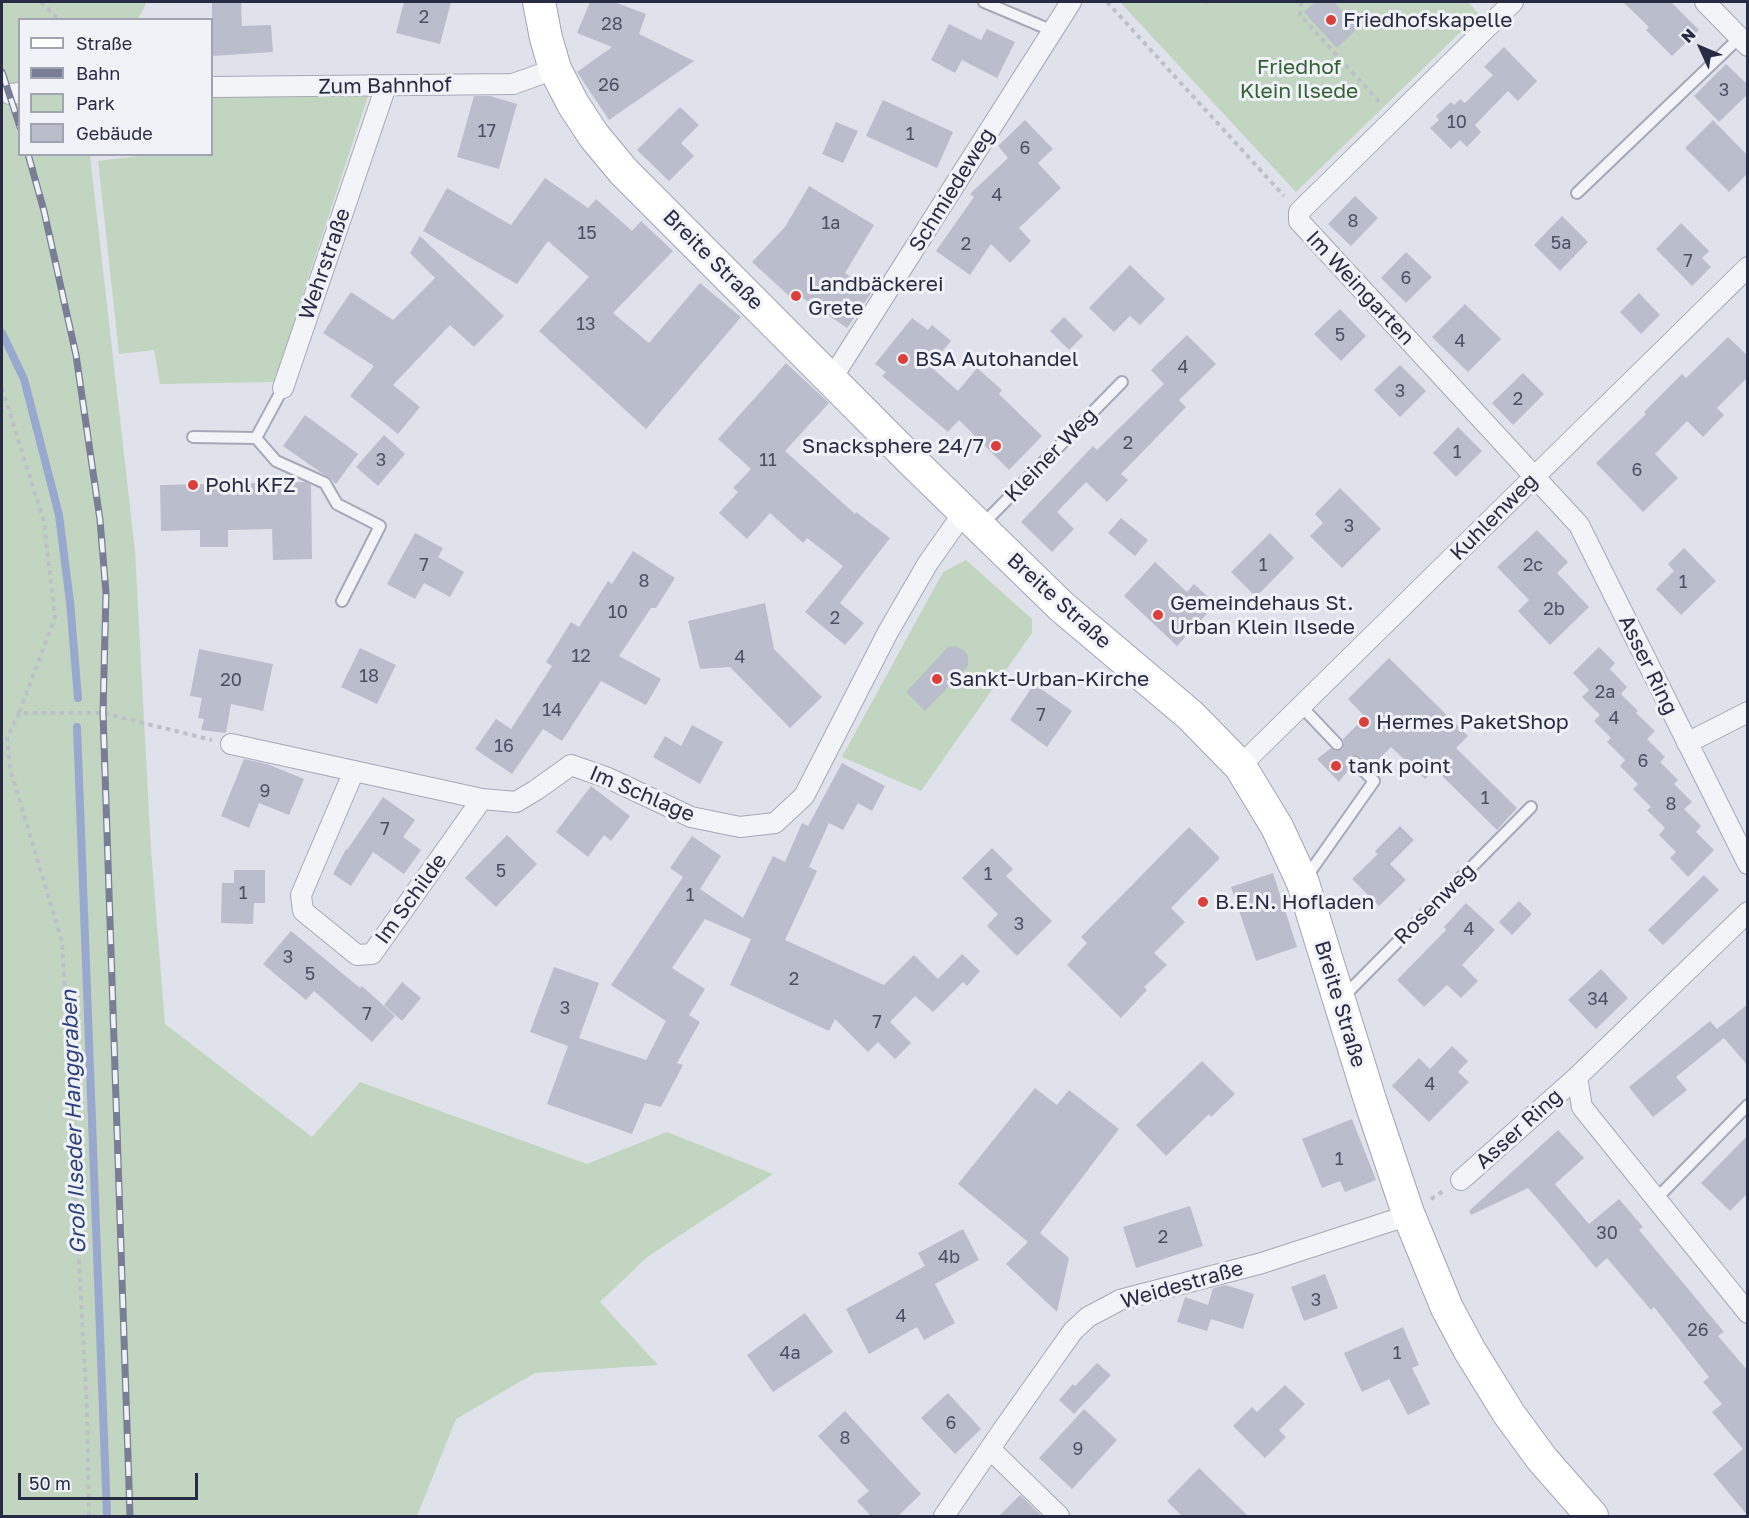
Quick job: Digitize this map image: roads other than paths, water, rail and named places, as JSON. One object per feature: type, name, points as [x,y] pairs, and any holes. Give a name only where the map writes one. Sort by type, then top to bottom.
[{"type":"main road","name":"Breite Straße","points":[[539,2],[555,69],[573,104],[594,136],[624,172],[1062,607],[1190,715],[1240,766],[1277,827],[1303,883],[1370,1100],[1408,1213],[1447,1308],[1470,1351],[1509,1414],[1542,1459],[1592,1516]]},
{"type":"street","name":"Schmiedeweg","points":[[832,378],[1071,2]]},
{"type":"street","name":"Im Weingarten","points":[[1513,2],[1299,212],[1299,221],[1534,477]]},
{"type":"street","points":[[1705,2],[1743,42]]},
{"type":"street","name":"Zum Bahnhof","points":[[213,87],[513,84],[555,69]]},
{"type":"street","name":"Wehrstraße","points":[[283,388],[386,86]]},
{"type":"street","name":"Kuhlenweg","points":[[1240,766],[1748,267]]},
{"type":"street","name":"Asser Ring","points":[[1534,477],[1579,525],[1748,864]]},
{"type":"street","name":"Im Schlage","points":[[231,744],[482,799],[516,802],[571,765],[608,778],[691,817],[740,827],[775,823],[804,796],[888,632],[928,563],[972,520]]},
{"type":"street","points":[[1687,743],[1748,712]]},
{"type":"street","name":"Im Schilde","points":[[354,771],[301,895],[303,911],[357,955],[372,954],[482,799]]},
{"type":"street","name":"Asser Ring","points":[[1461,1180],[1577,1077],[1748,912]]},
{"type":"street","name":"Asser Ring","points":[[1577,1077],[1582,1107],[1656,1199],[1744,1302]]},
{"type":"street","name":"Weidestraße","points":[[944,1516],[1073,1331],[1088,1317],[1120,1300],[1262,1263],[1394,1221],[1408,1213]]},
{"type":"street","points":[[990,1449],[1059,1516]]},
{"type":"lane","points":[[984,2],[1053,31]]},
{"type":"lane","points":[[1577,193],[1743,42]]},
{"type":"lane","name":"Kleiner Weg","points":[[972,520],[1122,382]]},
{"type":"lane","name":"Wehrstraße","points":[[256,438],[283,388]]},
{"type":"lane","points":[[193,437],[256,438],[276,461],[325,483],[337,504],[380,526],[342,601]]},
{"type":"lane","points":[[1301,706],[1336,744]]},
{"type":"lane","points":[[1303,883],[1374,781],[1355,762]]},
{"type":"lane","name":"Rosenweg","points":[[1339,1000],[1531,807]]},
{"type":"lane","points":[[1656,1199],[1748,1105]]},
{"type":"waterway","name":"Groß Ilseder Hanggraben","points":[[2,333],[24,379],[59,515],[70,602],[78,698]]},
{"type":"waterway","name":"Groß Ilseder Hanggraben","points":[[77,727],[107,1516]]},
{"type":"railway","points":[[2,72],[18,121]]},
{"type":"railway","points":[[29,156],[44,211],[76,355],[100,520],[106,593],[103,713],[130,1516]]},
{"type":"place","name":"Friedhofskapelle","points":[[1331,20]]},
{"type":"place","name":"Landbäckerei Grete","points":[[796,296]]},
{"type":"place","name":"BSA Autohandel","points":[[903,359]]},
{"type":"place","name":"Snacksphere 24/7","points":[[996,446]]},
{"type":"place","name":"Pohl KFZ","points":[[193,485]]},
{"type":"place","name":"Gemeindehaus St. Urban Klein Ilsede","points":[[1158,615]]},
{"type":"place","name":"Sankt-Urban-Kirche","points":[[937,679]]},
{"type":"place","name":"Hermes PaketShop","points":[[1364,722]]},
{"type":"place","name":"tank point","points":[[1336,766]]},
{"type":"place","name":"B.E.N. Hofladen","points":[[1203,902]]},
{"type":"park label","name":"Friedhof Klein Ilsede","points":[[1299,79]]}]
